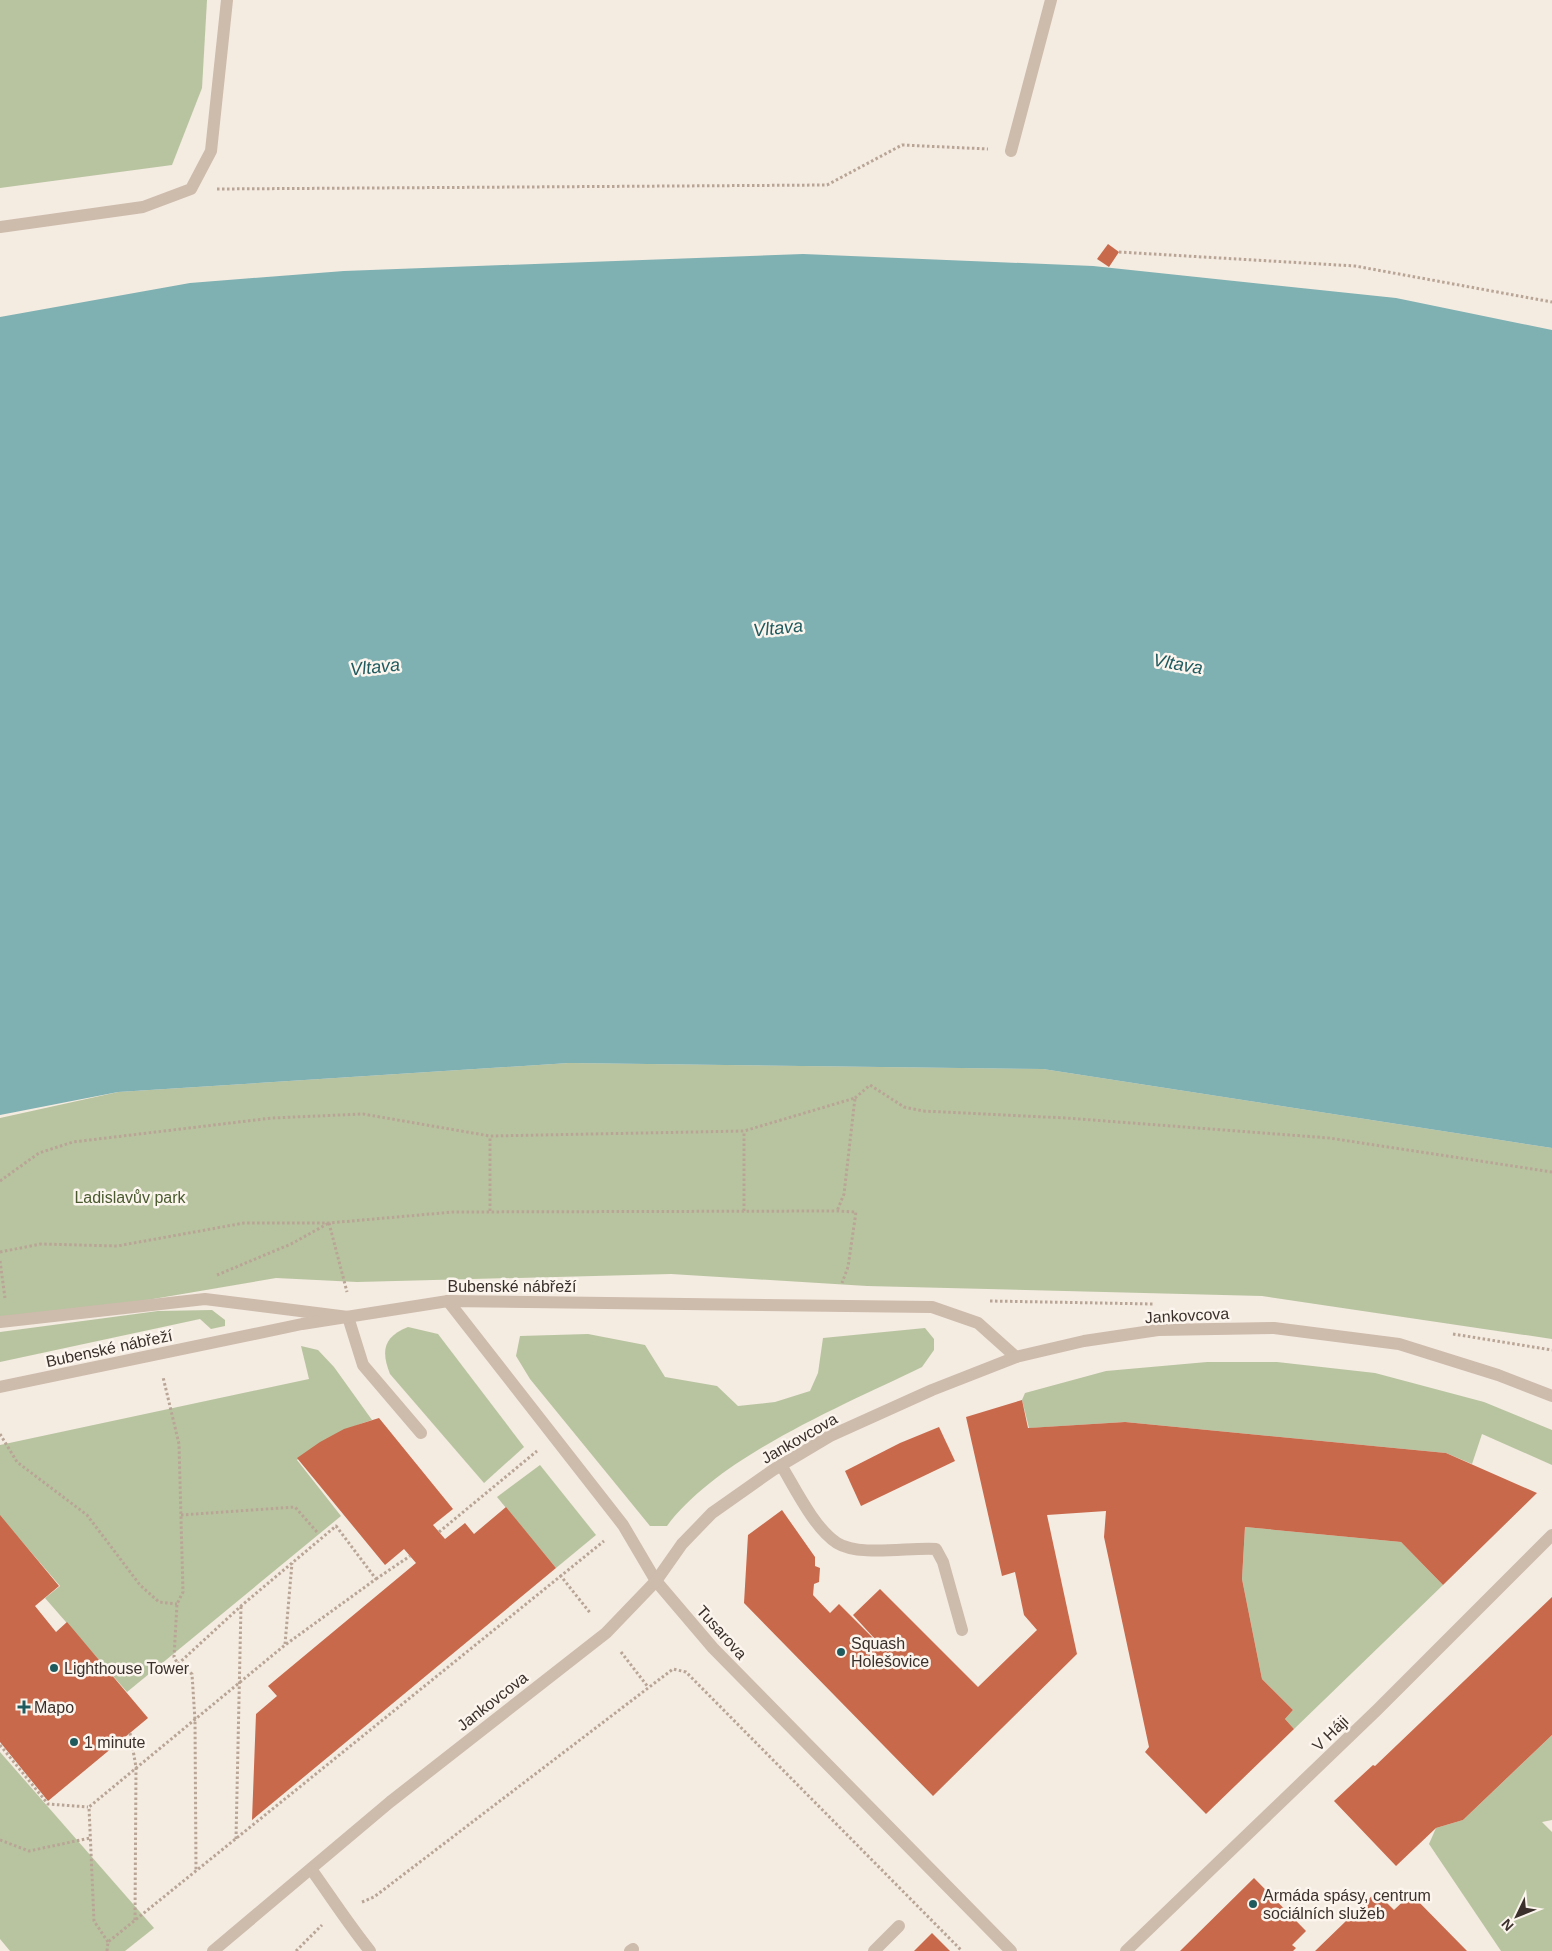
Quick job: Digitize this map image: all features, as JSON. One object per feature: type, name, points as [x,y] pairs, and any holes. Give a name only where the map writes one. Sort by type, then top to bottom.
[{"type":"street","points":[[0,227],[143,207],[191,189],[211,151],[227,0]]},
{"type":"street","points":[[1011,150],[1051,0]]},
{"type":"street","points":[[4,1322],[205,1299],[348,1317],[363,1365],[422,1432]]},
{"type":"street","name":"Bubenské nábřeží","points":[[0,1387],[302,1324],[448,1301],[932,1308],[978,1323],[1016,1357]]},
{"type":"street","name":"Tusarova","points":[[448,1301],[623,1526],[656,1580],[713,1648],[1011,1951]]},
{"type":"street","name":"Jankovcova","points":[[213,1951],[390,1802],[606,1633],[626,1614],[656,1580],[682,1544],[712,1514],[781,1465],[830,1436],[932,1390],[1016,1357],[1084,1341],[1158,1330],[1274,1328],[1399,1344],[1498,1375],[1552,1396]]},
{"type":"street","points":[[781,1465],[804,1503],[820,1525],[837,1543],[853,1548],[875,1550],[936,1549],[943,1562],[962,1630]]},
{"type":"street","name":"V Háji","points":[[1126,1951],[1377,1710],[1552,1534]]},
{"type":"street","points":[[311,1869],[342,1911],[345,1920],[370,1951]]},
{"type":"street","points":[[874,1951],[899,1926]]},
{"type":"path","points":[[191,189],[827,185],[902,145],[1011,150]]},
{"type":"path","points":[[1119,252],[1355,266],[1552,302]]},
{"type":"path","points":[[0,1181],[39,1153],[73,1142],[272,1118],[363,1114],[490,1136],[744,1131],[856,1098],[870,1084],[904,1107],[923,1111],[1075,1118],[1329,1138],[1552,1172]]},
{"type":"path","points":[[837,1211],[844,1194],[856,1098]]},
{"type":"path","points":[[744,1131],[744,1211]]},
{"type":"path","points":[[490,1136],[490,1211]]},
{"type":"path","points":[[0,1252],[41,1244],[117,1246],[244,1223],[330,1223],[453,1212],[856,1212],[848,1267],[841,1285]]},
{"type":"path","points":[[214,1276],[291,1244],[330,1223]]},
{"type":"path","points":[[330,1223],[347,1292]]},
{"type":"path","points":[[0,1261],[4,1322]]},
{"type":"path","points":[[157,1354],[179,1444],[183,1592],[177,1604],[174,1657],[178,1664],[192,1674],[195,1720],[196,1872]]},
{"type":"path","points":[[0,1434],[17,1462],[87,1515],[140,1586],[159,1602],[177,1604]]},
{"type":"path","points":[[439,1532],[518,1467]]},
{"type":"path","points":[[181,1515],[295,1507],[317,1532]]},
{"type":"path","points":[[178,1664],[241,1606],[336,1526],[376,1578]]},
{"type":"path","points":[[108,1942],[623,1526]]},
{"type":"path","points":[[0,1744],[48,1804],[89,1807],[239,1685],[285,1645],[376,1578],[410,1556]]},
{"type":"path","points":[[285,1645],[292,1563]]},
{"type":"path","points":[[236,1839],[241,1606]]},
{"type":"path","points":[[296,1951],[320,1927],[342,1911],[374,1897],[673,1669],[686,1672],[962,1951]]},
{"type":"path","points":[[130,1733],[136,1767],[135,1920]]},
{"type":"path","points":[[89,1807],[94,1922],[108,1942],[107,1951]]},
{"type":"path","points":[[0,1840],[29,1851],[90,1838]]},
{"type":"green space","points":[[0,0],[207,0],[202,88],[172,165],[0,188]]},
{"type":"green space","name":"Ladislavův park","points":[[569,1063],[1043,1069],[1552,1148],[1552,1339],[1262,1296],[867,1286],[671,1274],[357,1282],[276,1278],[0,1325],[0,1118],[118,1092]]},
{"type":"green space","points":[[212,1310],[225,1320],[225,1326],[211,1329],[200,1319],[0,1362],[0,1332],[158,1311]]},
{"type":"green space","points":[[408,1327],[438,1334],[524,1447],[484,1483],[390,1374],[385,1352],[386,1346],[393,1335]]},
{"type":"green space","points":[[925,1328],[934,1339],[934,1350],[922,1367],[785,1434],[750,1455],[718,1477],[690,1501],[667,1526],[650,1526],[530,1379],[516,1356],[520,1336],[588,1334],[645,1345],[665,1377],[717,1386],[738,1406],[775,1402],[810,1391],[818,1373],[823,1338]]},
{"type":"green space","points":[[301,1346],[318,1350],[334,1367],[372,1420],[333,1436],[297,1460],[341,1516],[127,1692],[45,1598],[60,1586],[0,1516],[0,1445],[309,1379]]},
{"type":"green space","points":[[1207,1362],[1277,1362],[1375,1373],[1484,1402],[1552,1430],[1552,1465],[1482,1434],[1472,1464],[1446,1453],[1125,1422],[1029,1428],[1022,1400],[1025,1393],[1106,1371]]},
{"type":"green space","points":[[540,1465],[596,1535],[556,1568],[497,1497]]},
{"type":"green space","points":[[1245,1527],[1401,1542],[1443,1585],[1294,1729],[1285,1719],[1293,1710],[1262,1679],[1242,1579]]},
{"type":"green space","points":[[1552,1735],[1552,1820],[1542,1822],[1552,1832],[1552,1951],[1501,1951],[1429,1844],[1436,1828],[1463,1820]]},
{"type":"green space","points":[[0,1752],[154,1928],[125,1951],[10,1951],[0,1939]]},
{"type":"water","name":"Vltava","points":[[803,254],[1093,266],[1396,298],[1552,330],[1552,1148],[1043,1069],[569,1063],[118,1092],[0,1115],[0,317],[190,283],[344,271]]},
{"type":"building","points":[[1108,244],[1119,252],[1109,267],[1097,259]]},
{"type":"building","points":[[1022,1400],[1028,1428],[1125,1422],[1446,1453],[1537,1493],[1443,1585],[1401,1542],[1245,1527],[1242,1579],[1262,1679],[1293,1710],[1285,1719],[1294,1729],[1206,1814],[1145,1752],[1149,1747],[1104,1537],[1106,1511],[1047,1515],[1077,1654],[933,1796],[744,1603],[748,1535],[782,1510],[815,1557],[815,1566],[820,1568],[819,1582],[814,1584],[813,1595],[830,1613],[839,1604],[885,1650],[853,1615],[880,1589],[978,1687],[1037,1630],[1024,1615],[1015,1572],[1002,1576],[966,1417]]},
{"type":"building","points":[[379,1418],[453,1509],[433,1525],[445,1539],[465,1523],[474,1534],[506,1507],[556,1568],[252,1820],[256,1714],[277,1696],[268,1686],[416,1563],[404,1549],[385,1565],[297,1458],[320,1442],[344,1429]]},
{"type":"building","points":[[939,1427],[955,1461],[861,1506],[845,1471],[900,1443]]},
{"type":"building","name":"Lighthouse Tower","points":[[0,1515],[59,1586],[35,1606],[56,1632],[67,1622],[148,1718],[48,1801],[0,1742]]},
{"type":"building","points":[[1552,1597],[1552,1735],[1463,1820],[1436,1828],[1396,1866],[1334,1801],[1373,1765],[1375,1766]]},
{"type":"building","name":"Armáda spásy, centrum sociálních služeb","points":[[1254,1878],[1306,1931],[1292,1945],[1296,1948],[1293,1951],[1180,1951]]},
{"type":"building","points":[[1376,1892],[1394,1910],[1411,1894],[1467,1951],[1315,1951]]},
{"type":"building","points":[[932,1933],[950,1951],[914,1951]]},
{"type":"place","name":"Squash Holešovice","points":[[841,1652]]},
{"type":"place","name":"Lighthouse Tower","points":[[54,1668]]},
{"type":"place","name":"Mapo","points":[[24,1707]]},
{"type":"place","name":"1 minute","points":[[74,1742]]},
{"type":"place","name":"Armáda spásy, centrum sociálních služeb","points":[[1253,1904]]}]
